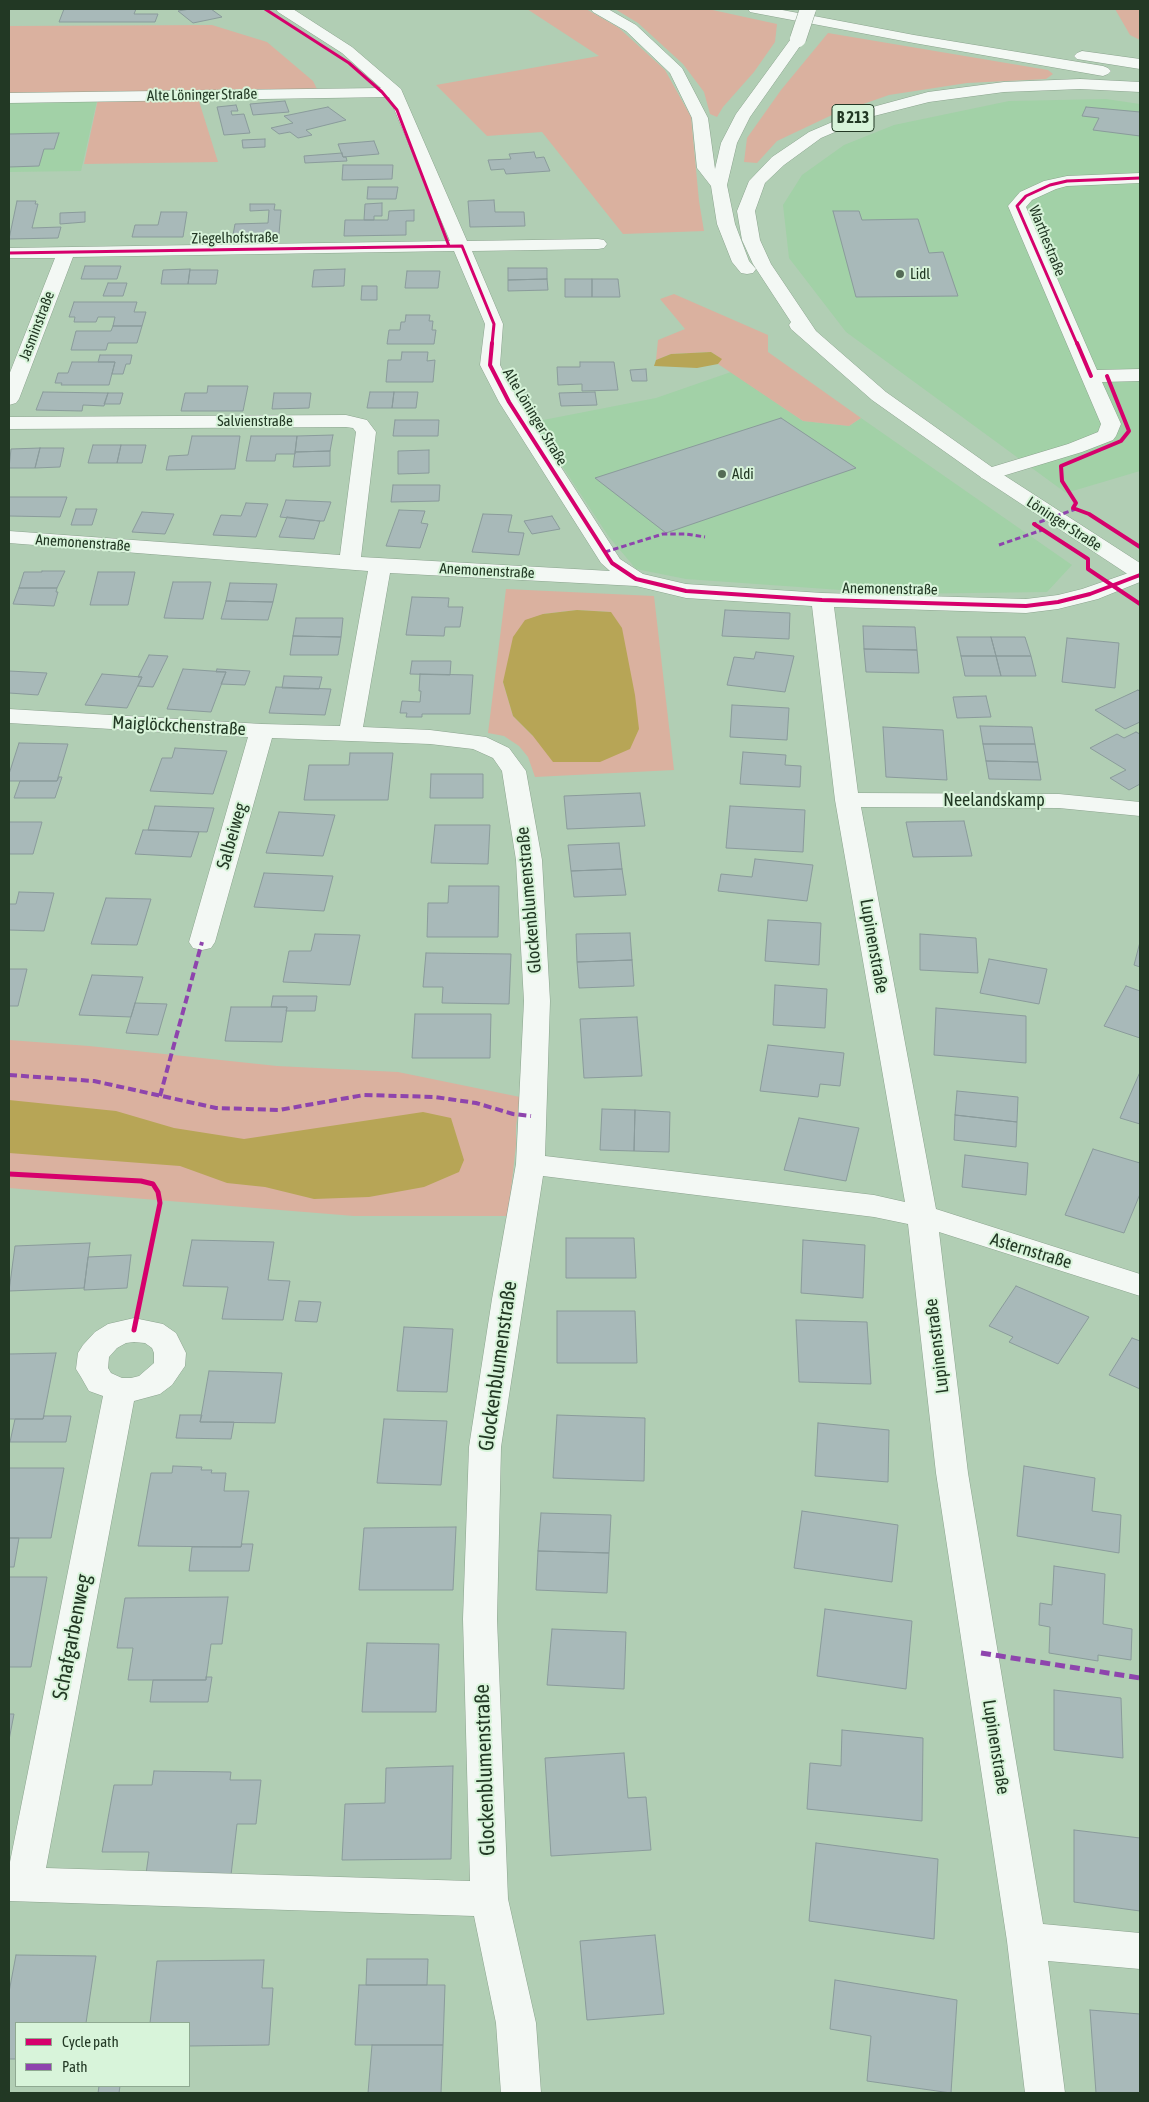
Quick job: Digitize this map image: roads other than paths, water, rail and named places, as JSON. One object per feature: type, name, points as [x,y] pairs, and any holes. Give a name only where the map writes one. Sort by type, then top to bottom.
[{"type":"main road","name":"Alte Löninger Straße","points":[[283,9],[347,50],[395,92],[494,324],[490,365],[508,402],[612,563],[636,579]]},
{"type":"main road","points":[[598,9],[631,28],[677,71],[700,118],[706,168],[719,185]]},
{"type":"main road","points":[[755,9],[923,41],[1140,76]]},
{"type":"main road","points":[[808,9],[798,38],[742,117],[729,143],[719,185],[726,224],[741,262],[772,300],[810,336]]},
{"type":"main road","points":[[816,9],[1140,64]]},
{"type":"main road","name":"B 213","points":[[810,336],[762,264],[751,240],[746,211],[757,181],[778,161],[815,135],[864,114],[928,97],[1014,87],[1080,84],[1140,87]]},
{"type":"main road","name":"Alte Löninger Straße","points":[[9,98],[395,92]]},
{"type":"main road","name":"Warthestraße","points":[[989,474],[1075,448],[1106,436],[1111,424],[1017,206],[1026,196],[1050,185],[1067,181],[1140,178]]},
{"type":"main road","name":"Ziegelhofstraße","points":[[9,254],[598,244]]},
{"type":"main road","name":"Jasminstraße","points":[[9,399],[66,253]]},
{"type":"main road","name":"Löninger Straße","points":[[810,336],[879,396],[989,474],[1140,574]]},
{"type":"main road","points":[[1091,376],[1140,375]]},
{"type":"main road","name":"Salvienstraße","points":[[9,423],[346,421],[360,424],[366,432],[350,562]]},
{"type":"main road","name":"Anemonenstraße","points":[[9,537],[350,562],[380,566],[636,579],[686,591],[822,600],[1026,606],[1058,602],[1090,594],[1140,574]]},
{"type":"main road","points":[[350,733],[380,566]]},
{"type":"main road","name":"Lupinenstraße","points":[[822,600],[847,800],[922,1216],[952,1473],[1026,1940],[1045,2093]]},
{"type":"main road","name":"Maiglöckchenstraße","points":[[9,716],[262,731],[350,733]]},
{"type":"main road","name":"Salbeiweg","points":[[202,942],[262,731]]},
{"type":"main road","name":"Glockenblumenstraße","points":[[350,733],[430,737],[478,742],[501,753],[514,771],[530,860],[537,1001],[530,1164],[507,1299],[485,1447],[480,1619],[488,1899],[516,2023],[521,2093]]},
{"type":"main road","name":"Neelandskamp","points":[[847,800],[1060,800],[1140,809]]},
{"type":"main road","points":[[530,1164],[874,1206],[922,1216]]},
{"type":"main road","name":"Asternstraße","points":[[922,1216],[1140,1285]]},
{"type":"main road","name":"Schafgarbenweg","points":[[17,1884],[120,1390]]},
{"type":"main road","points":[[17,1884],[488,1899]]},
{"type":"main road","points":[[1026,1940],[1140,1951]]},
{"type":"place","name":"Lidl","points":[[900,274]]},
{"type":"place","name":"Aldi","points":[[722,474]]}]
